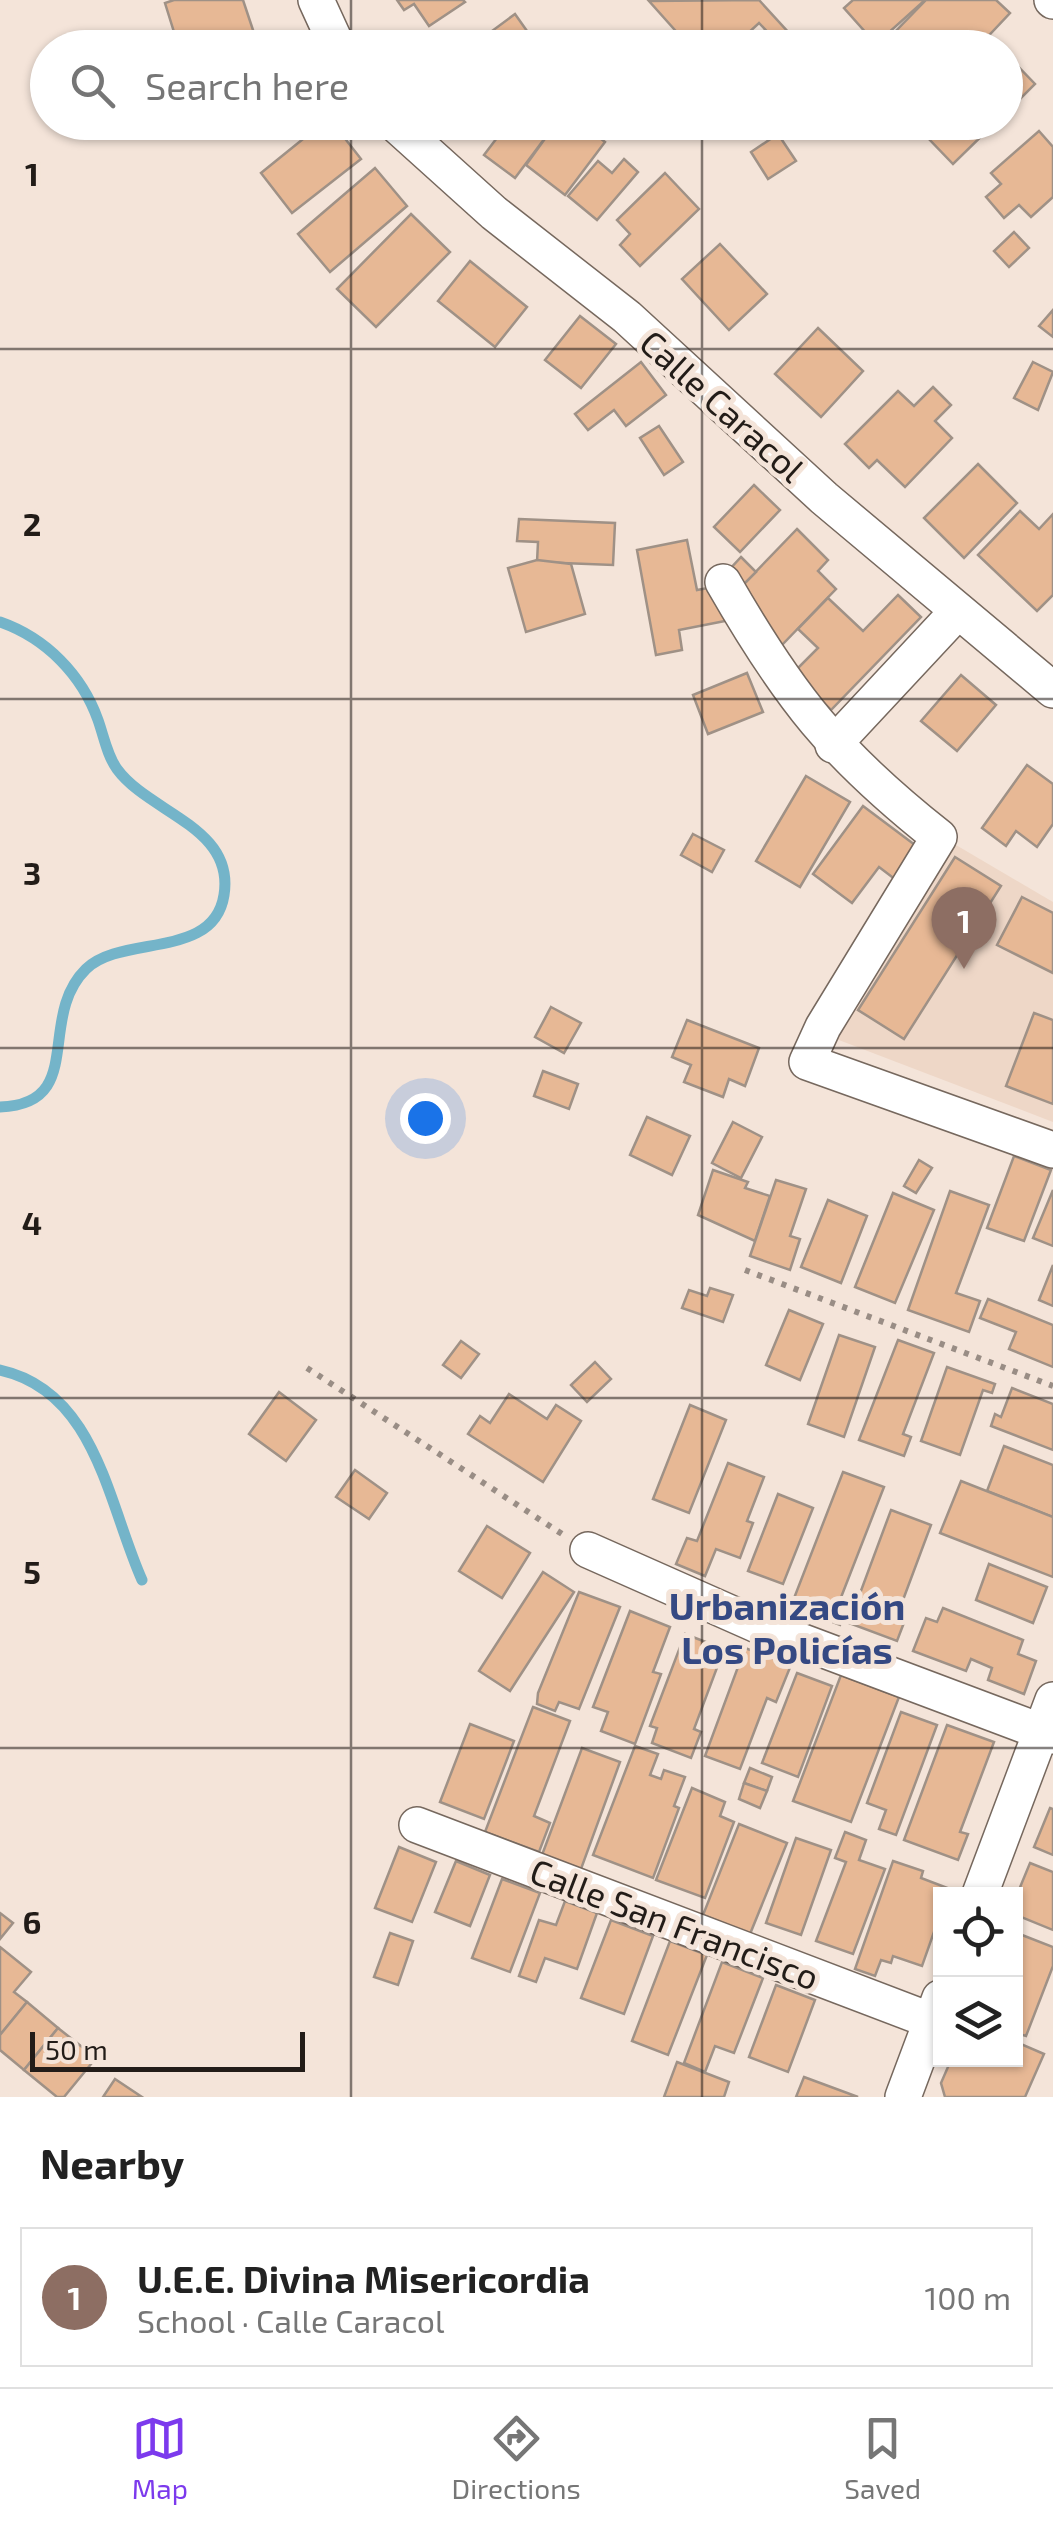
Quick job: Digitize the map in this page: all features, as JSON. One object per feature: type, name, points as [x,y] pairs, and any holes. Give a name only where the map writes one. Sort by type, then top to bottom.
[{"type":"street","points":[[316,0],[330,30]]},
{"type":"street","name":"Calle Caracol","points":[[413,140],[494,213],[627,317],[824,498],[1053,690]]},
{"type":"street","points":[[723,582],[774,670],[833,745],[880,791],[939,838],[823,1027],[807,1062],[1053,1150]]},
{"type":"street","points":[[833,745],[958,611]]},
{"type":"street","points":[[588,1550],[755,1624],[1049,1722],[983,1887]]},
{"type":"street","name":"Calle San Francisco","points":[[418,1825],[933,2009]]},
{"type":"street","points":[[903,2097],[933,2018]]},
{"type":"path","points":[[745,1270],[1053,1386]]},
{"type":"path","points":[[308,1368],[588,1550]]},
{"type":"shaded area","points":[[956,845],[1053,902],[1053,1122],[831,1037]]},
{"type":"building","points":[[243,0],[253,30],[173,30],[165,3]]},
{"type":"building","points":[[397,0],[465,2],[429,26],[414,4],[404,10]]},
{"type":"building","points":[[759,0],[786,30],[766,30],[759,23],[751,30],[675,30],[649,1]]},
{"type":"building","points":[[853,0],[925,0],[892,30],[864,30],[844,8]]},
{"type":"building","points":[[926,0],[996,0],[1010,13],[994,30],[897,30]]},
{"type":"building","points":[[515,14],[526,30],[493,30]]},
{"type":"building","points":[[1023,72],[1035,84],[1023,96]]},
{"type":"building","points":[[1039,131],[1053,147],[1053,197],[1031,217],[1019,205],[1004,218],[986,197],[1001,184],[991,173]]},
{"type":"building","points":[[302,140],[346,140],[361,159],[292,213],[261,173]]},
{"type":"building","points":[[495,140],[544,140],[515,178],[484,155]]},
{"type":"building","points":[[544,140],[605,142],[565,195],[526,165]]},
{"type":"building","points":[[769,140],[782,140],[796,161],[768,179],[751,152]]},
{"type":"building","points":[[930,140],[978,140],[953,164]]},
{"type":"building","points":[[624,159],[638,172],[597,220],[568,196],[598,161],[612,173]]},
{"type":"building","points":[[375,168],[407,206],[330,272],[298,234]]},
{"type":"building","points":[[665,173],[699,209],[640,266],[620,245],[630,234],[617,220]]},
{"type":"building","points":[[411,214],[450,252],[376,327],[337,289]]},
{"type":"building","points":[[1014,232],[1029,248],[1009,267],[994,251]]},
{"type":"building","points":[[720,244],[767,294],[729,330],[682,279]]},
{"type":"building","points":[[470,261],[527,307],[495,347],[438,301]]},
{"type":"building","points":[[1053,310],[1053,337],[1039,326]]},
{"type":"building","points":[[580,316],[616,344],[581,388],[545,360]]},
{"type":"building","points":[[818,328],[863,371],[821,417],[775,374]]},
{"type":"building","points":[[641,362],[666,395],[626,426],[614,410],[588,430],[575,414]]},
{"type":"building","points":[[1033,362],[1053,372],[1038,410],[1014,398]]},
{"type":"building","points":[[933,387],[951,405],[935,421],[952,438],[905,487],[877,460],[869,468],[845,444],[898,391],[914,406]]},
{"type":"building","points":[[659,426],[683,462],[664,475],[640,438]]},
{"type":"building","points":[[978,464],[1017,503],[964,558],[924,518]]},
{"type":"building","points":[[754,485],[780,510],[740,552],[714,527]]},
{"type":"building","points":[[1020,511],[1039,529],[1053,514],[1053,595],[1037,611],[978,555]]},
{"type":"building","points":[[519,519],[615,523],[613,565],[537,562],[538,542],[517,541]]},
{"type":"building","points":[[797,529],[828,560],[818,571],[836,589],[781,646],[744,584]]},
{"type":"building","points":[[687,540],[697,590],[719,586],[725,621],[679,630],[682,650],[656,655],[637,550]]},
{"type":"building","points":[[741,557],[756,572],[744,584],[729,570]]},
{"type":"building","points":[[537,560],[571,564],[585,614],[526,632],[508,568]]},
{"type":"building","points":[[898,595],[921,617],[831,710],[793,673],[818,648],[798,629],[828,598],[863,631]]},
{"type":"building","points":[[747,673],[763,712],[708,734],[693,695]]},
{"type":"building","points":[[961,675],[996,705],[957,751],[921,721]]},
{"type":"building","points":[[1027,765],[1053,784],[1053,824],[1037,847],[1016,831],[1006,846],[982,828]]},
{"type":"building","points":[[806,776],[850,802],[800,887],[756,861]]},
{"type":"building","points":[[863,806],[919,848],[896,880],[879,867],[852,903],[813,874]]},
{"type":"building","points":[[693,834],[724,850],[712,872],[681,855]]},
{"type":"building","points":[[955,857],[1001,886],[904,1039],[858,1010]]},
{"type":"building","points":[[1022,897],[1053,913],[1053,973],[997,945]]},
{"type":"building","points":[[551,1007],[581,1023],[564,1053],[535,1037]]},
{"type":"building","points":[[1034,1013],[1053,1020],[1053,1104],[1006,1086]]},
{"type":"building","points":[[687,1020],[759,1048],[745,1086],[729,1079],[723,1097],[684,1082],[691,1065],[672,1057]]},
{"type":"building","points":[[543,1071],[578,1084],[569,1109],[534,1096]]},
{"type":"building","points":[[647,1117],[690,1136],[672,1175],[630,1155]]},
{"type":"building","points":[[733,1122],[762,1137],[741,1178],[712,1163]]},
{"type":"building","points":[[1014,1156],[1051,1170],[1024,1241],[987,1228]]},
{"type":"building","points":[[919,1160],[932,1168],[916,1193],[904,1186]]},
{"type":"building","points":[[713,1170],[748,1182],[745,1188],[770,1196],[755,1241],[698,1215]]},
{"type":"building","points":[[776,1180],[806,1189],[790,1236],[800,1239],[790,1270],[750,1256]]},
{"type":"building","points":[[1053,1190],[1053,1246],[1033,1238]]},
{"type":"building","points":[[950,1191],[989,1205],[956,1293],[980,1301],[969,1332],[908,1310]]},
{"type":"building","points":[[893,1193],[934,1210],[895,1303],[855,1287]]},
{"type":"building","points":[[828,1200],[867,1216],[841,1283],[801,1267]]},
{"type":"building","points":[[1053,1265],[1053,1306],[1039,1300]]},
{"type":"building","points":[[710,1288],[733,1295],[723,1322],[682,1308],[689,1290],[707,1296]]},
{"type":"building","points":[[988,1299],[1053,1325],[1053,1367],[1009,1349],[1016,1332],[980,1318]]},
{"type":"building","points":[[789,1310],[823,1324],[800,1380],[766,1365]]},
{"type":"building","points":[[839,1335],[875,1347],[844,1437],[808,1424]]},
{"type":"building","points":[[898,1340],[934,1353],[903,1434],[911,1437],[904,1456],[859,1440]]},
{"type":"building","points":[[461,1341],[479,1354],[461,1378],[443,1365]]},
{"type":"building","points":[[595,1362],[611,1379],[587,1402],[571,1385]]},
{"type":"building","points":[[947,1367],[995,1384],[992,1393],[983,1390],[960,1455],[921,1441]]},
{"type":"building","points":[[1012,1388],[1053,1404],[1053,1450],[991,1426],[995,1414],[1001,1417]]},
{"type":"building","points":[[279,1392],[316,1420],[286,1461],[249,1434]]},
{"type":"building","points":[[509,1394],[547,1419],[556,1405],[581,1421],[543,1482],[468,1434],[480,1416],[490,1423]]},
{"type":"building","points":[[690,1405],[726,1420],[689,1513],[653,1499]]},
{"type":"building","points":[[1004,1446],[1053,1465],[1053,1517],[987,1491]]},
{"type":"building","points":[[728,1463],[764,1477],[747,1521],[753,1523],[740,1558],[716,1549],[705,1576],[676,1564],[687,1538],[697,1541]]},
{"type":"building","points":[[355,1470],[387,1493],[369,1519],[336,1497]]},
{"type":"building","points":[[843,1472],[884,1487],[840,1600],[848,1604],[840,1625],[791,1606]]},
{"type":"building","points":[[961,1481],[1053,1517],[1053,1577],[940,1533]]},
{"type":"building","points":[[778,1494],[813,1508],[783,1584],[748,1571]]},
{"type":"building","points":[[891,1510],[931,1525],[897,1616],[905,1620],[897,1641],[849,1623]]},
{"type":"building","points":[[487,1526],[530,1553],[502,1598],[459,1571]]},
{"type":"building","points":[[989,1564],[1047,1587],[1033,1623],[976,1600]]},
{"type":"building","points":[[543,1572],[574,1592],[510,1691],[479,1671]]},
{"type":"building","points":[[579,1592],[620,1607],[579,1709],[559,1702],[555,1711],[537,1704],[538,1693]]},
{"type":"building","points":[[943,1608],[1023,1640],[1018,1654],[1036,1661],[1024,1694],[988,1680],[992,1668],[971,1659],[966,1671],[913,1651],[926,1618],[937,1622]]},
{"type":"building","points":[[630,1611],[670,1627],[653,1672],[661,1674],[635,1744],[601,1731],[608,1712],[593,1707]]},
{"type":"building","points":[[685,1634],[724,1649],[694,1729],[701,1732],[691,1758],[652,1743],[657,1728],[650,1726]]},
{"type":"building","points":[[745,1648],[791,1665],[776,1702],[767,1698],[740,1769],[705,1756]]},
{"type":"building","points":[[797,1673],[832,1686],[798,1777],[762,1763]]},
{"type":"building","points":[[841,1675],[899,1697],[851,1822],[793,1801]]},
{"type":"building","points":[[533,1707],[570,1721],[534,1816],[550,1823],[539,1852],[485,1832]]},
{"type":"building","points":[[901,1712],[937,1725],[896,1835],[879,1829],[886,1810],[867,1803]]},
{"type":"building","points":[[470,1724],[514,1741],[484,1819],[440,1802]]},
{"type":"building","points":[[947,1725],[994,1742],[960,1832],[968,1834],[958,1860],[904,1840]]},
{"type":"building","points":[[635,1746],[658,1754],[650,1775],[661,1779],[664,1770],[685,1777],[674,1806],[679,1808],[653,1878],[593,1855]]},
{"type":"building","points":[[582,1748],[620,1762],[581,1869],[542,1855]]},
{"type":"building","points":[[750,1768],[772,1777],[767,1791],[744,1783]]},
{"type":"building","points":[[744,1783],[767,1791],[760,1808],[739,1799]]},
{"type":"building","points":[[692,1788],[725,1802],[720,1816],[734,1822],[705,1898],[656,1880]]},
{"type":"building","points":[[1050,1808],[1053,1809],[1053,1855],[1034,1847]]},
{"type":"building","points":[[739,1824],[787,1843],[750,1934],[703,1915]]},
{"type":"building","points":[[845,1832],[866,1840],[859,1860],[885,1869],[853,1954],[816,1941],[846,1862],[835,1858]]},
{"type":"building","points":[[796,1838],[831,1850],[801,1935],[766,1923]]},
{"type":"building","points":[[399,1847],[436,1862],[412,1922],[375,1908]]},
{"type":"building","points":[[456,1861],[490,1875],[470,1926],[435,1912]]},
{"type":"building","points":[[893,1861],[923,1871],[921,1878],[945,1887],[933,1887],[933,1935],[922,1966],[893,1956],[891,1963],[881,1960],[875,1976],[855,1969]]},
{"type":"building","points":[[1030,1863],[1053,1872],[1053,1930],[1023,1918],[1020,1887]]},
{"type":"building","points":[[502,1879],[540,1893],[510,1972],[472,1958]]},
{"type":"building","points":[[565,1901],[597,1913],[577,1969],[545,1958],[536,1982],[519,1976],[539,1920],[556,1925]]},
{"type":"building","points":[[0,1913],[13,1923],[0,1939]]},
{"type":"building","points":[[611,1920],[653,1936],[624,2014],[581,1998]]},
{"type":"building","points":[[390,1933],[413,1941],[398,1985],[374,1977]]},
{"type":"building","points":[[1023,1935],[1053,1947],[1053,1966],[1026,2036]]},
{"type":"building","points":[[670,1941],[707,1955],[668,2055],[632,2041]]},
{"type":"building","points":[[0,1947],[31,1972],[14,1992],[27,2002],[0,2035]]},
{"type":"building","points":[[722,1962],[763,1978],[734,2053],[715,2046],[705,2072],[684,2063]]},
{"type":"building","points":[[776,1985],[815,2000],[788,2072],[749,2057]]},
{"type":"building","points":[[27,2002],[58,2028],[24,2070],[0,2050],[0,2035]]},
{"type":"building","points":[[58,2028],[96,2058],[64,2097],[57,2097],[24,2070]]},
{"type":"building","points":[[1023,2045],[1044,2054],[1025,2097],[945,2097],[941,2083],[948,2067],[1023,2067]]},
{"type":"building","points":[[677,2062],[729,2082],[724,2097],[664,2097]]},
{"type":"building","points":[[804,2077],[858,2097],[796,2097]]},
{"type":"building","points":[[115,2079],[142,2097],[103,2097]]},
{"type":"waterway","points":[[0,622],[47,648],[72,673],[91,704],[117,769],[131,784],[203,837],[224,872],[224,895],[217,915],[203,929],[185,938],[102,958],[86,969],[72,989],[64,1011],[52,1075],[43,1091],[27,1102],[0,1107]]},
{"type":"waterway","points":[[0,1370],[32,1382],[58,1401],[78,1426],[94,1454],[142,1580]]},
{"type":"place","name":"U.E.E. Divina Misericordia","points":[[964,969]]},
{"type":"district","name":"Urbanización Los Policías","points":[[787,1627]]}]
